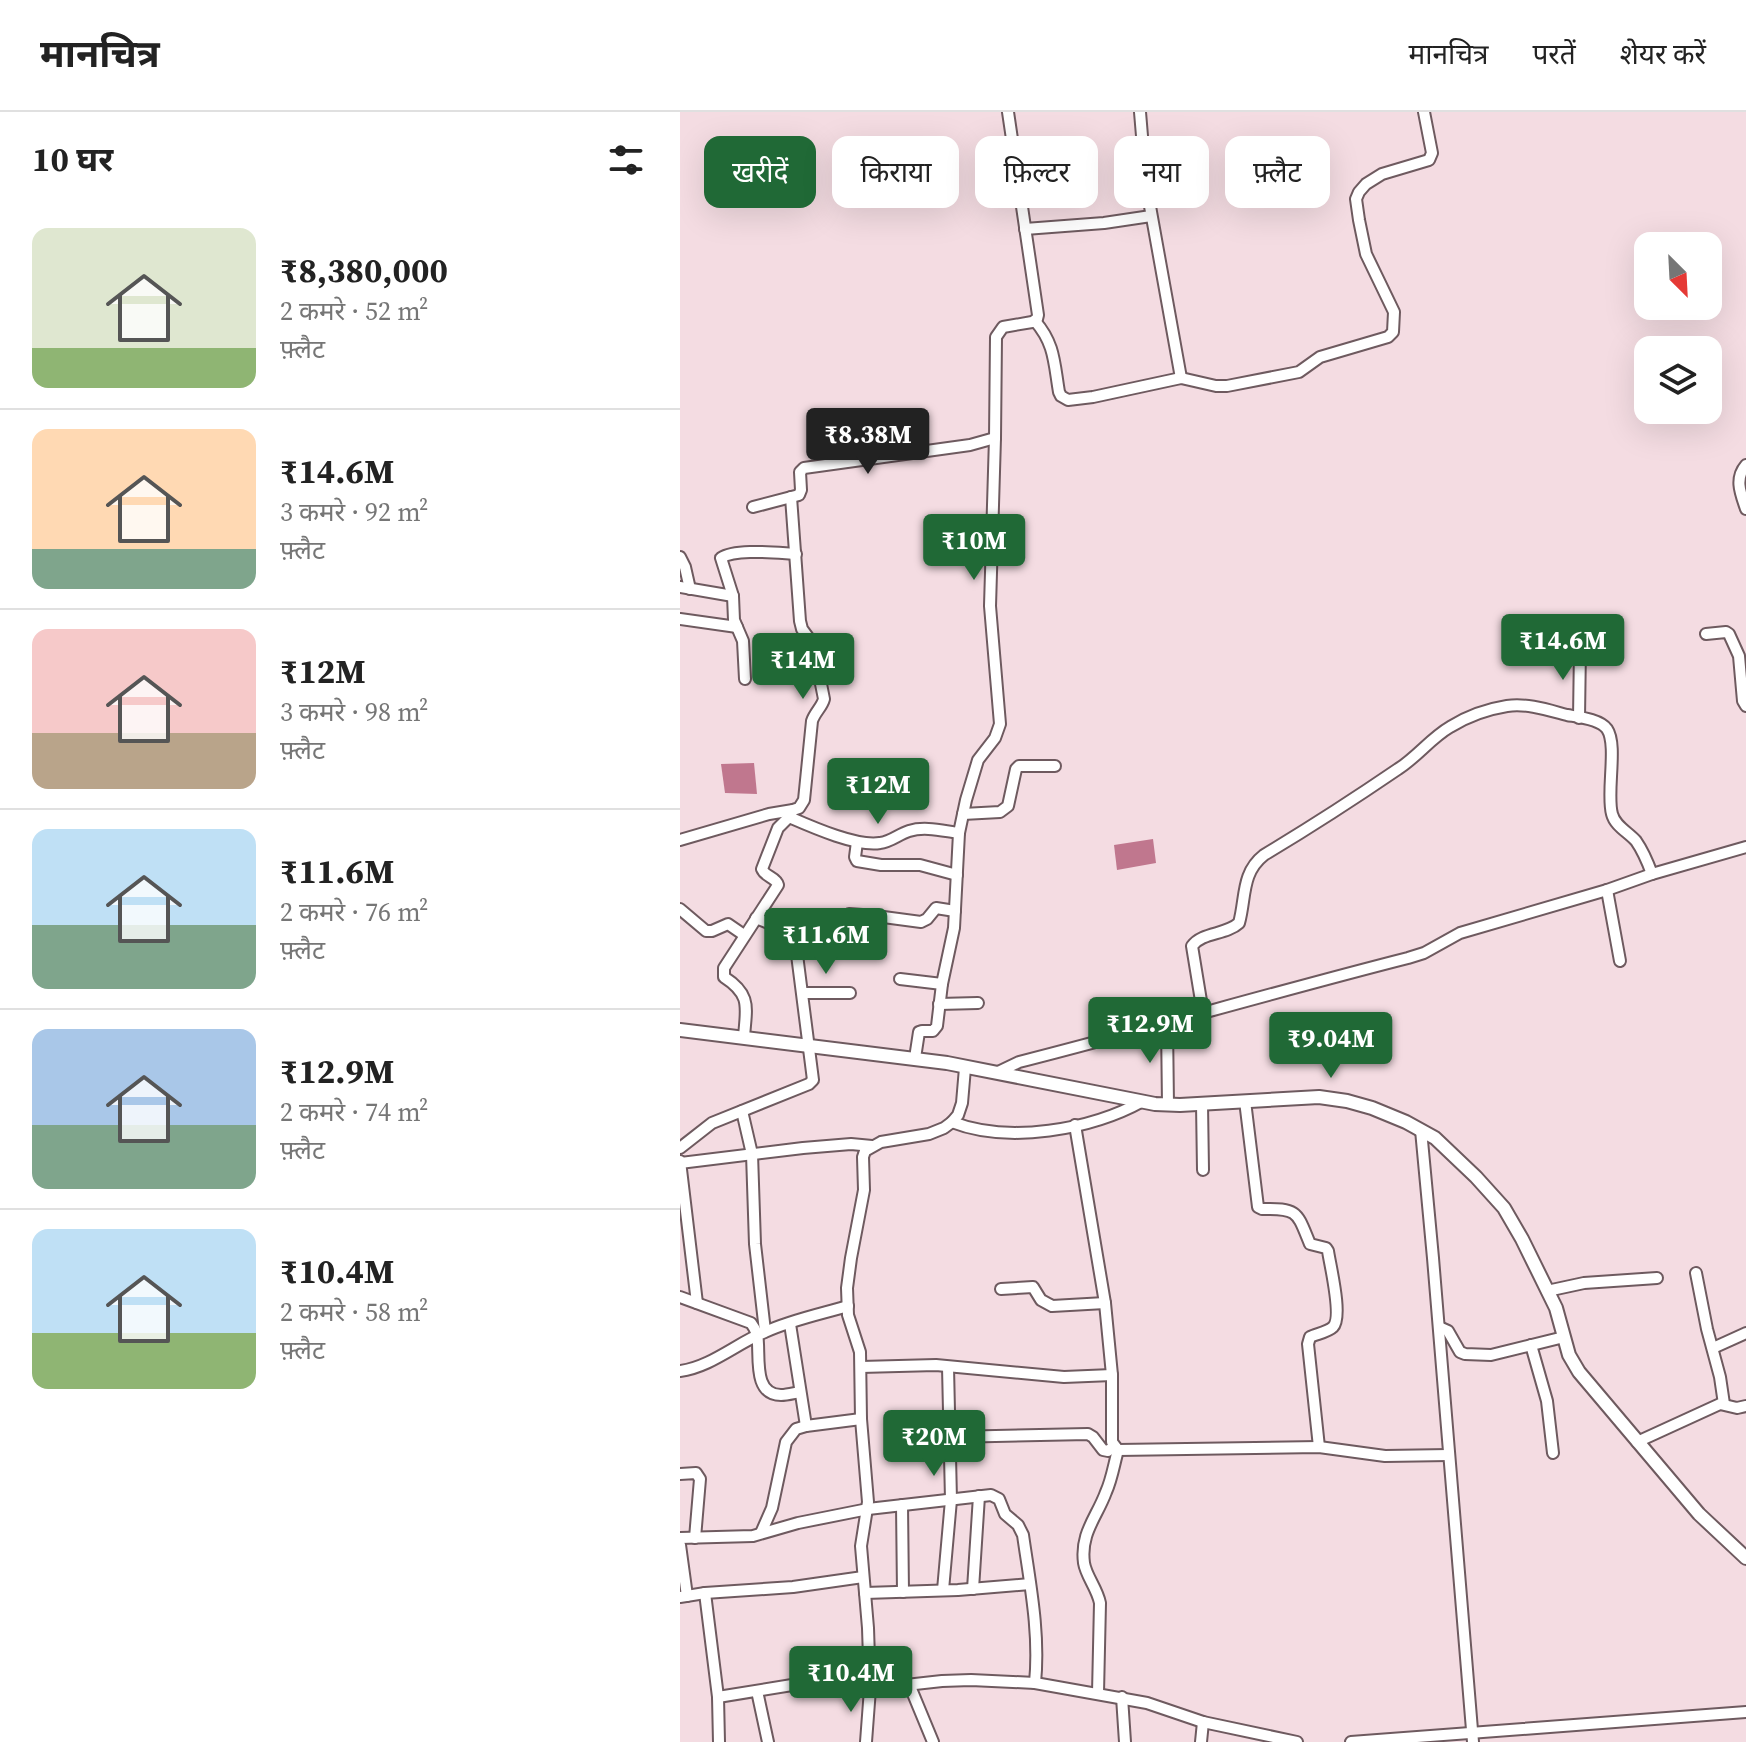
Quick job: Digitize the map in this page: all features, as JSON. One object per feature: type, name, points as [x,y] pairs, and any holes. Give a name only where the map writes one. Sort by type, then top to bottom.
[{"type":"street","points":[[1008,112],[1038,315],[1035,321]]},
{"type":"street","points":[[1140,112],[1146,184],[1181,378]]},
{"type":"street","points":[[1035,321],[1051,345],[1059,392],[1064,399],[1093,397],[1181,378],[1227,386],[1299,372],[1320,357],[1388,337],[1393,332],[1394,312],[1366,254],[1356,199],[1366,184],[1382,174],[1429,160],[1432,153],[1424,112]]},
{"type":"street","points":[[1025,229],[1151,216]]},
{"type":"street","points":[[915,1058],[919,1032],[936,1029],[954,928],[959,833],[971,779],[978,760],[995,738],[1000,724],[990,606],[998,332],[1003,327],[1035,321]]},
{"type":"street","points":[[753,507],[801,493],[800,472],[804,468],[970,445],[995,438]]},
{"type":"street","points":[[1746,465],[1738,480],[1746,509]]},
{"type":"street","points":[[744,1037],[744,996],[724,977],[724,968],[778,885],[762,869],[778,828],[804,800],[812,721],[824,699],[813,644],[800,621],[791,497]]},
{"type":"street","points":[[745,679],[743,641],[734,620],[733,596],[721,562],[722,555],[796,554]]},
{"type":"street","points":[[680,557],[685,567],[685,588],[733,596]]},
{"type":"street","points":[[680,619],[737,627]]},
{"type":"street","points":[[1706,634],[1729,634],[1739,656],[1746,706]]},
{"type":"street","points":[[1579,718],[1580,647]]},
{"type":"street","points":[[1203,1013],[1193,943],[1228,931],[1239,923],[1245,882],[1256,861],[1406,764],[1450,726],[1498,708],[1518,705],[1536,707],[1593,721],[1607,729],[1612,757],[1612,815],[1642,850],[1652,874]]},
{"type":"street","points":[[963,814],[1005,810],[1019,766],[1055,766]]},
{"type":"street","points":[[680,840],[769,814],[791,814],[857,842],[877,844],[920,829],[959,833]]},
{"type":"street","points":[[857,842],[857,861],[881,865],[920,865],[957,875]]},
{"type":"street","points":[[996,1073],[1019,1062],[1408,958],[1434,949],[1460,933],[1746,847]]},
{"type":"street","points":[[1607,890],[1620,961]]},
{"type":"street","points":[[849,914],[921,922],[936,908],[955,911]]},
{"type":"street","points":[[680,909],[706,931],[728,924],[744,935]]},
{"type":"street","points":[[680,1148],[712,1123],[812,1082],[803,993],[793,935],[756,918]]},
{"type":"street","points":[[900,979],[942,984]]},
{"type":"street","points":[[803,993],[850,993]]},
{"type":"street","points":[[939,1004],[978,1003]]},
{"type":"street","points":[[1167,1024],[1168,1105]]},
{"type":"street","points":[[680,1030],[915,1058],[1168,1105],[1319,1097],[1347,1101],[1406,1122],[1435,1138],[1504,1208],[1556,1308],[1569,1355],[1579,1372],[1699,1514],[1746,1558]]},
{"type":"street","points":[[866,1742],[870,1689],[861,1546],[868,1509],[861,1419],[860,1352],[848,1315],[847,1288],[864,1190],[863,1157],[865,1151],[881,1142],[929,1134],[952,1122],[962,1103],[965,1068]]},
{"type":"street","points":[[952,1122],[983,1131],[1048,1131],[1114,1114],[1143,1101]]},
{"type":"street","points":[[1245,1101],[1258,1207],[1297,1215],[1310,1244],[1328,1251],[1336,1297],[1336,1322],[1331,1328],[1310,1337],[1308,1344],[1319,1447]]},
{"type":"street","points":[[1202,1104],[1203,1170]]},
{"type":"street","points":[[742,1111],[752,1154],[761,1333],[759,1374],[767,1389],[781,1395],[800,1392]]},
{"type":"street","points":[[1075,1125],[1105,1303],[1112,1375],[1112,1442],[1116,1448],[1107,1492],[1092,1519],[1083,1557],[1084,1568],[1098,1592],[1100,1603],[1098,1693]]},
{"type":"street","points":[[1421,1130],[1472,1737]]},
{"type":"street","points":[[697,1303],[680,1162],[839,1145],[872,1146]]},
{"type":"street","points":[[1696,1273],[1724,1404]]},
{"type":"street","points":[[1547,1291],[1594,1282],[1657,1278]]},
{"type":"street","points":[[1001,1289],[1033,1287],[1045,1303],[1058,1307],[1105,1303]]},
{"type":"street","points":[[680,1297],[751,1323],[761,1333]]},
{"type":"street","points":[[680,1371],[707,1362],[761,1333],[848,1306]]},
{"type":"street","points":[[790,1324],[806,1426]]},
{"type":"street","points":[[1439,1327],[1448,1331],[1456,1347],[1465,1354],[1491,1355],[1564,1337]]},
{"type":"street","points":[[1713,1348],[1746,1333]]},
{"type":"street","points":[[1531,1345],[1547,1401],[1553,1453]]},
{"type":"street","points":[[861,1367],[948,1367],[1064,1377],[1112,1375]]},
{"type":"street","points":[[943,1590],[951,1500],[948,1367]]},
{"type":"street","points":[[1637,1442],[1710,1408],[1724,1404],[1732,1408],[1746,1406]]},
{"type":"street","points":[[761,1533],[772,1508],[786,1442],[796,1429],[861,1419]]},
{"type":"street","points":[[950,1437],[1088,1434],[1103,1450],[1108,1451],[1116,1448],[1319,1447],[1385,1456],[1449,1455]]},
{"type":"street","points":[[680,1474],[696,1473],[700,1479],[695,1538]]},
{"type":"street","points":[[973,1589],[979,1496]]},
{"type":"street","points":[[680,1538],[753,1536],[868,1509],[996,1496],[1005,1514],[1021,1529],[1037,1636],[1035,1683]]},
{"type":"street","points":[[902,1505],[903,1592]]},
{"type":"street","points":[[680,1545],[684,1596],[793,1587],[863,1577]]},
{"type":"street","points":[[865,1593],[1030,1584]]},
{"type":"street","points":[[705,1593],[718,1697],[719,1742]]},
{"type":"street","points":[[718,1697],[792,1685],[870,1689],[971,1680],[1035,1683],[1122,1697],[1203,1722],[1297,1742]]},
{"type":"street","points":[[909,1684],[933,1742]]},
{"type":"street","points":[[757,1691],[768,1742]]},
{"type":"street","points":[[1122,1697],[1125,1742]]},
{"type":"street","points":[[1351,1742],[1472,1737],[1746,1712]]},
{"type":"street","points":[[1201,1742],[1203,1722]]},
{"type":"shaded area","points":[[754,763],[757,794],[725,793],[721,764]]},
{"type":"shaded area","points":[[1153,839],[1156,863],[1117,870],[1114,845]]}]
